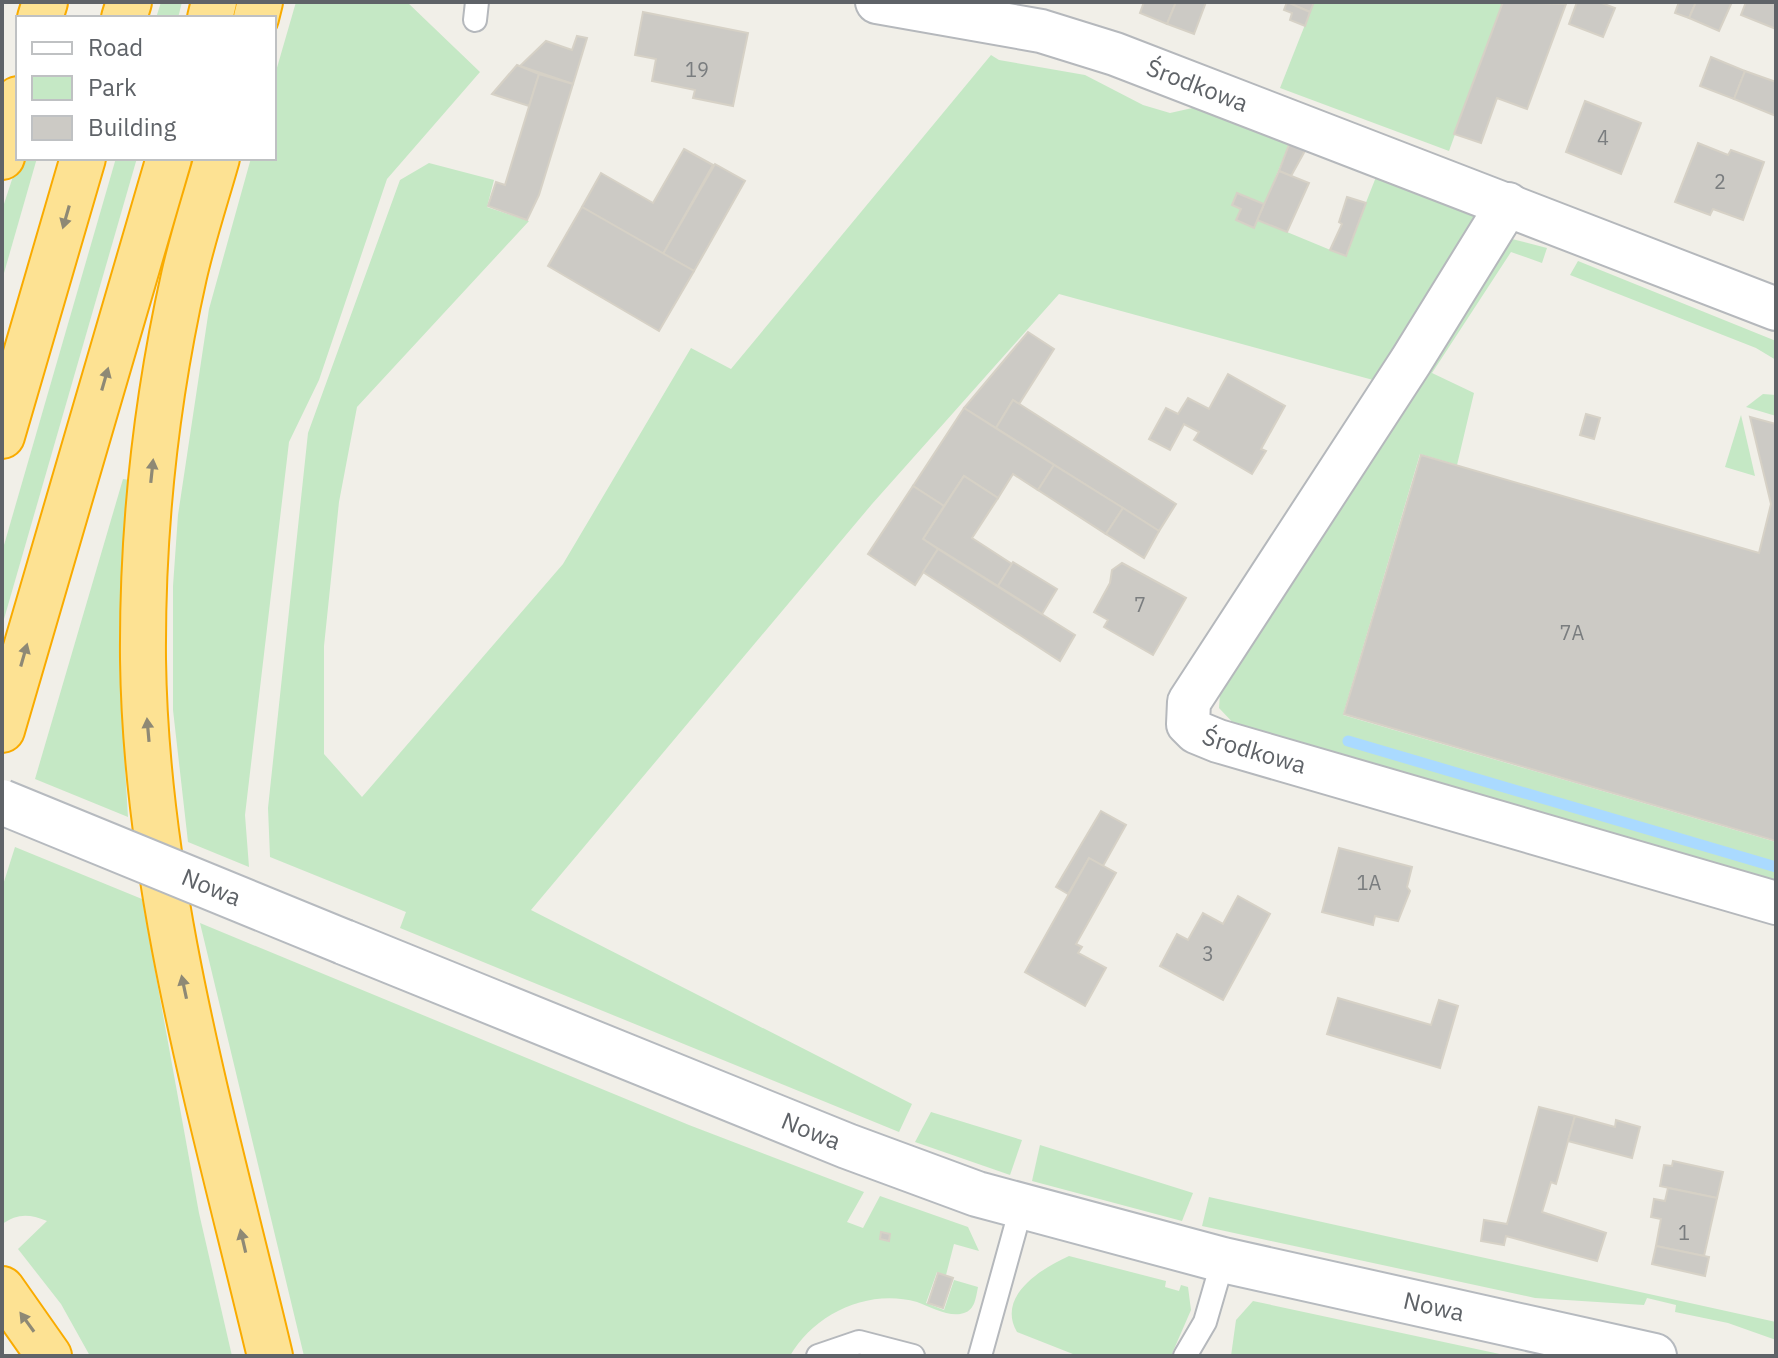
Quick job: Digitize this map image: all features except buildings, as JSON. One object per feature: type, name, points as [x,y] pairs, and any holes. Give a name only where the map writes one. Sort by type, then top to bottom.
[{"type":"highway","points":[[2,157],[16,106]]},
{"type":"highway","points":[[2,434],[82,160]]},
{"type":"highway","points":[[2,730],[168,160]]},
{"type":"highway","points":[[216,160],[184,275],[156,428],[145,559],[143,661],[154,793],[171,923],[270,1356]]},
{"type":"highway","points":[[2,1289],[49,1356]]},
{"type":"street","name":"Środkowa","points":[[877,2],[1007,24],[1088,45],[1776,309]]},
{"type":"street","name":"Środkowa","points":[[1508,204],[1411,361],[1189,702],[1188,724],[1196,732],[1218,741],[1776,903]]},
{"type":"street","name":"Nowa","points":[[2,802],[890,1163],[1021,1208],[1223,1260],[1654,1356]]},
{"type":"lane","points":[[980,1356],[1021,1208]]},
{"type":"lane","points":[[1185,1356],[1205,1322],[1223,1260]]},
{"type":"lane","points":[[1204,1356],[1205,1322]]},
{"type":"lane","points":[[818,1356],[859,1342],[913,1356]]},
{"type":"green space","points":[[161,2],[182,2],[178,16],[157,16]]},
{"type":"green space","points":[[296,2],[407,2],[480,72],[387,179],[319,380],[289,442],[245,815],[249,867],[188,842],[173,710],[173,586],[178,515],[209,309],[250,160],[276,160],[276,71]]},
{"type":"green space","points":[[1314,2],[1503,2],[1449,151],[1280,88]]},
{"type":"green space","points":[[991,55],[999,60],[1085,75],[1143,105],[1170,113],[1197,107],[1290,142],[1258,220],[1345,256],[1376,177],[1477,216],[1384,383],[1059,294],[872,504],[531,910],[912,1104],[899,1132],[400,928],[406,912],[270,857],[268,808],[308,433],[400,180],[429,163],[494,180],[487,207],[529,221],[357,407],[339,502],[324,646],[324,754],[362,797],[563,564],[691,348],[731,369]]},
{"type":"green space","points":[[18,160],[36,160],[2,280],[2,210]]},
{"type":"green space","points":[[115,160],[136,160],[2,626],[2,552]]},
{"type":"green space","points":[[1508,238],[1547,248],[1542,263],[1511,252],[1432,373],[1474,393],[1457,465],[1420,454],[1343,715],[1776,842],[1776,885],[1238,728],[1219,708],[1221,680]]},
{"type":"green space","points":[[1578,261],[1776,341],[1776,360],[1756,348],[1570,275]]},
{"type":"green space","points":[[1763,394],[1776,395],[1776,416],[1746,407]]},
{"type":"green space","points":[[1741,415],[1755,476],[1725,467]]},
{"type":"green space","points":[[123,479],[130,480],[120,685],[128,817],[35,779]]},
{"type":"green space","points":[[15,847],[142,899],[199,1213],[232,1356],[90,1356],[61,1304],[18,1249],[47,1221],[23,1216],[2,1224],[2,888]]},
{"type":"green space","points":[[200,923],[689,1125],[864,1192],[847,1222],[863,1228],[880,1196],[968,1227],[979,1251],[954,1244],[946,1275],[937,1272],[926,1303],[944,1310],[954,1280],[978,1287],[973,1306],[964,1313],[953,1314],[898,1299],[862,1302],[844,1308],[813,1328],[790,1356],[304,1356]]},
{"type":"green space","points":[[931,1112],[1022,1140],[1010,1175],[915,1142]]},
{"type":"green space","points":[[1040,1145],[1193,1193],[1182,1221],[1032,1181]]},
{"type":"green space","points":[[1209,1197],[1776,1322],[1776,1340],[1728,1323],[1675,1312],[1676,1305],[1647,1298],[1644,1305],[1535,1298],[1202,1226]]},
{"type":"green space","points":[[1069,1256],[1166,1281],[1165,1287],[1179,1291],[1181,1285],[1188,1287],[1191,1310],[1171,1356],[1078,1356],[1017,1332],[1012,1307],[1017,1295],[1035,1276]]},
{"type":"green space","points":[[1253,1301],[1509,1356],[1231,1356],[1236,1320]]},
{"type":"waterway","points":[[1348,741],[1776,867]]}]
